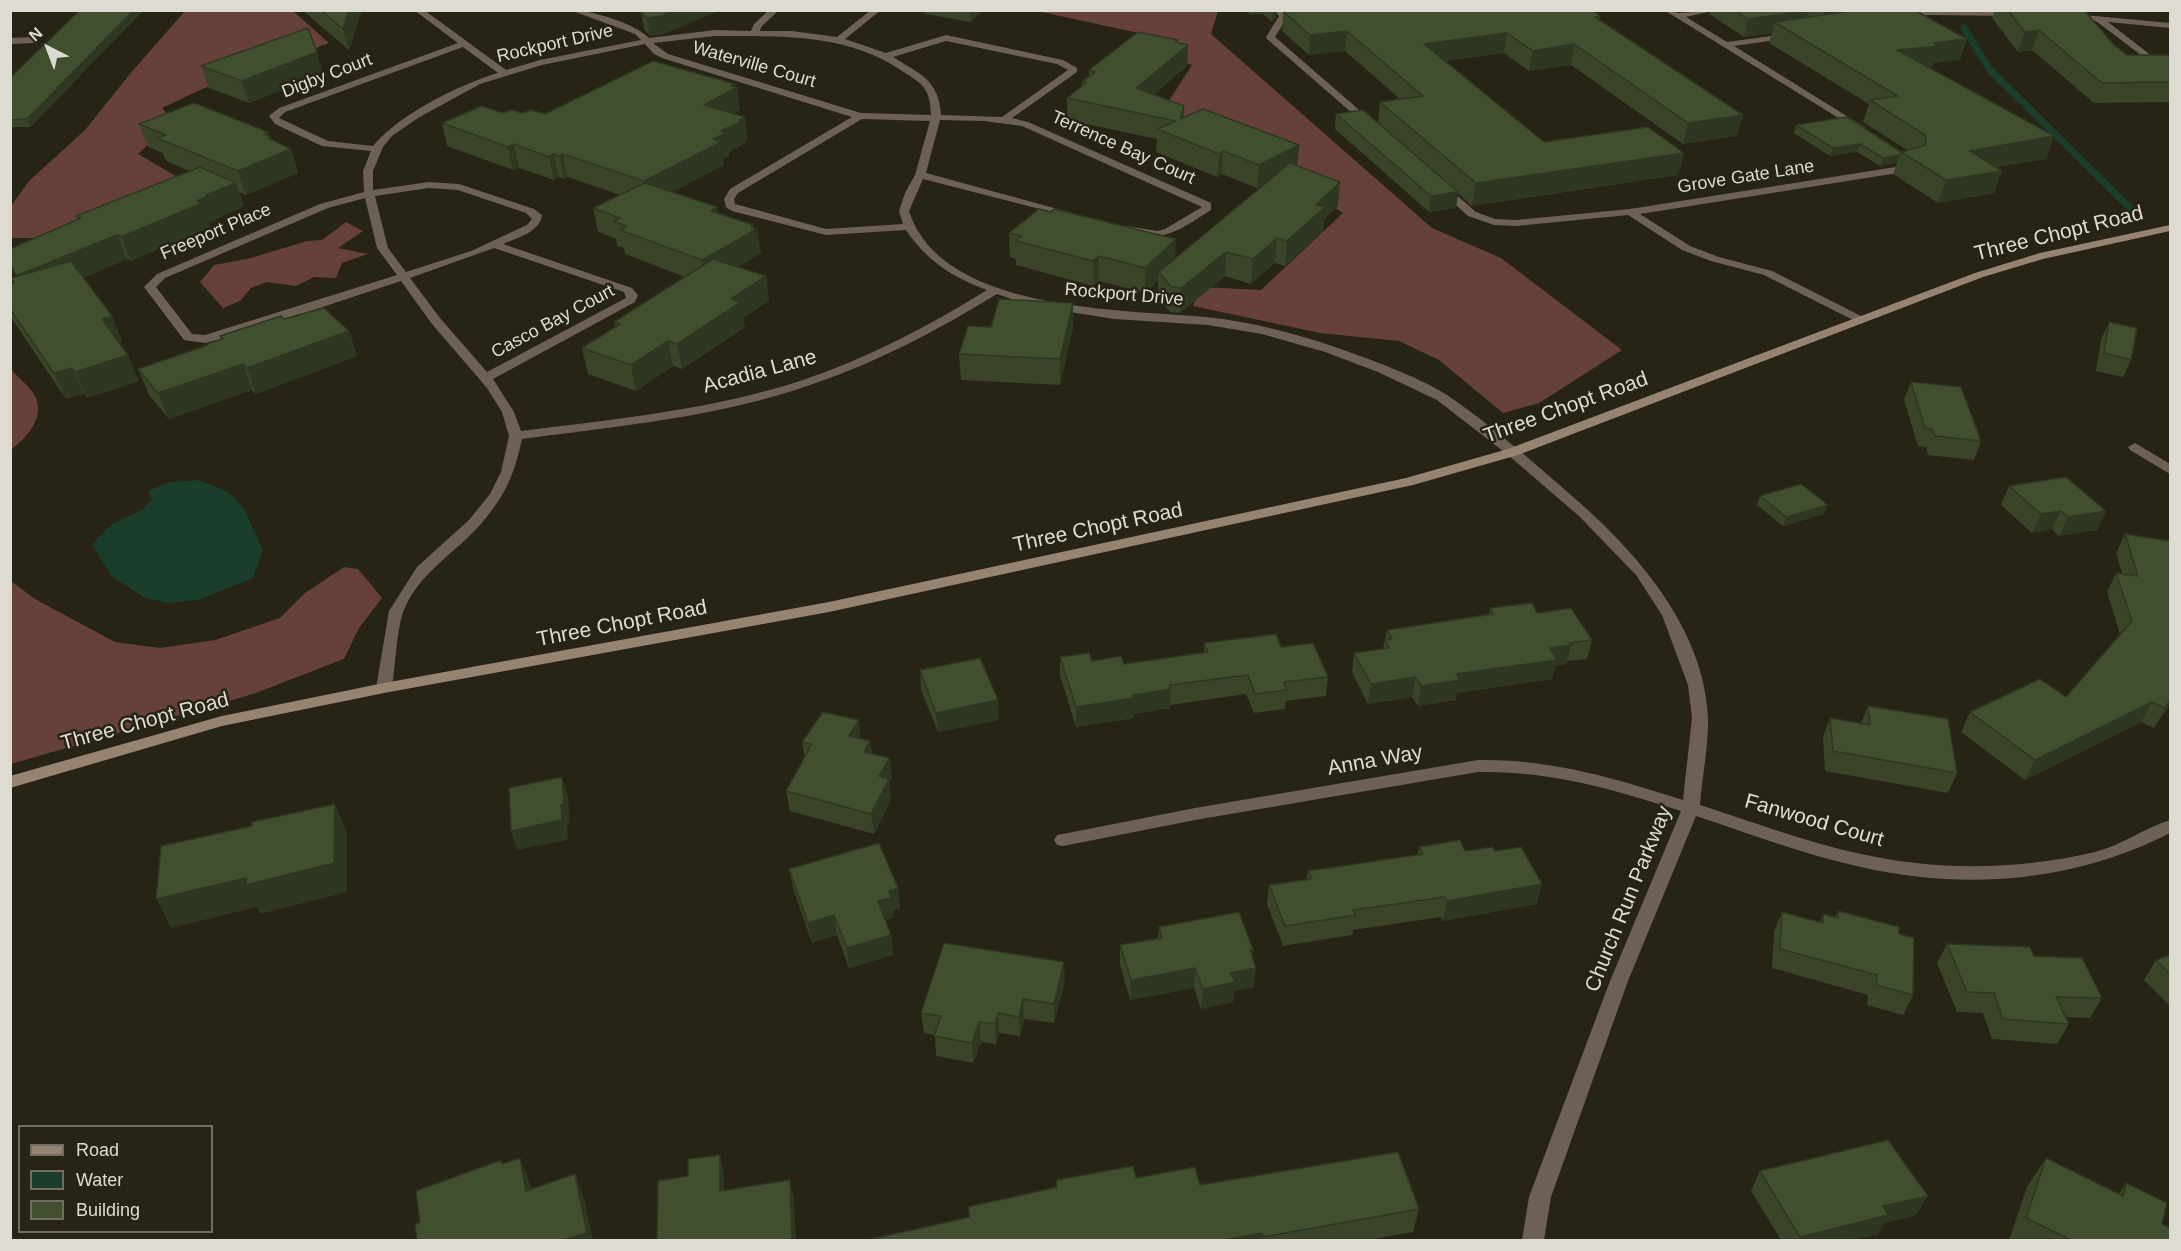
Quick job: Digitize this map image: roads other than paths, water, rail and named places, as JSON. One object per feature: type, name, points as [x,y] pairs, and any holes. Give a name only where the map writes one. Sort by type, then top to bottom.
[{"type":"main road","name":"Three Chopt Road","points":[[10,782],[222,722],[384,688],[829,607],[1366,491],[1513,452],[1979,275],[2030,259],[2170,228]]},
{"type":"street","points":[[418,10],[504,73]]},
{"type":"street","name":"Waterville Court","points":[[574,10],[627,27],[665,56],[860,116],[879,118],[936,116]]},
{"type":"street","points":[[755,33],[757,26],[775,10]]},
{"type":"street","points":[[839,40],[876,10]]},
{"type":"street","points":[[1278,10],[1284,16],[1270,37],[1382,135]]},
{"type":"street","points":[[1672,13],[1713,10]]},
{"type":"street","points":[[1898,19],[1936,12],[2025,13]]},
{"type":"street","points":[[1672,13],[1874,135]]},
{"type":"street","points":[[2061,15],[2170,26]]},
{"type":"street","points":[[2099,20],[2170,75]]},
{"type":"street","name":"Rockport Drive","points":[[516,436],[508,412],[485,378],[436,321],[383,248],[366,185],[368,171],[377,149],[389,134],[415,116],[477,82],[504,73],[568,56],[648,41],[716,33],[755,33],[792,34],[839,40],[865,47],[886,56],[928,84],[935,98],[936,116],[920,175],[910,193],[904,211],[909,227],[923,247],[944,265],[968,279],[1032,303],[1114,315],[1208,321],[1329,349],[1382,369],[1441,397],[1513,452]]},
{"type":"street","points":[[1725,45],[1796,34]]},
{"type":"street","points":[[886,56],[946,38],[1071,66],[1074,70],[1068,75],[1005,119]]},
{"type":"street","points":[[10,41],[33,40]]},
{"type":"street","name":"Digby Court","points":[[377,149],[326,144],[278,122],[274,116],[282,110],[464,44]]},
{"type":"street","points":[[860,116],[734,191],[729,199],[730,205],[779,221],[826,232],[909,227]]},
{"type":"street","name":"Terrence Bay Court","points":[[936,116],[1005,119],[1041,130],[1207,205],[1207,208],[1168,232],[1158,234],[1115,226]]},
{"type":"street","name":"Grove Gate Lane","points":[[1436,183],[1472,214],[1494,222],[1516,224],[1630,212],[1904,169],[1912,166],[1912,161],[1905,156]]},
{"type":"street","points":[[920,175],[1080,217]]},
{"type":"street","points":[[368,194],[447,185],[537,215],[531,228],[495,244],[403,275]]},
{"type":"street","name":"Freeport Place","points":[[368,194],[324,206],[248,238],[161,276],[150,287],[188,337],[205,339],[234,332],[403,275]]},
{"type":"street","points":[[1630,212],[1686,248],[1715,260],[1768,273],[1861,320]]},
{"type":"street","name":"Casco Bay Court","points":[[485,378],[631,300],[632,295],[628,290],[495,244]]},
{"type":"street","name":"Acadia Lane","points":[[516,436],[693,409],[775,392],[845,369],[898,345],[934,327],[995,290]]},
{"type":"street","points":[[384,688],[396,611],[422,570],[474,524],[496,495],[508,472],[516,436]]},
{"type":"street","points":[[2135,447],[2170,470]]},
{"type":"street","name":"Church Run Parkway","points":[[1513,452],[1608,536],[1641,572],[1669,615],[1692,670],[1700,718],[1691,808],[1618,981],[1540,1197],[1533,1240]]},
{"type":"street","name":"Anna Way","points":[[1063,840],[1195,814],[1478,766],[1501,765],[1557,769],[1691,808]]},
{"type":"street","name":"Fanwood Court","points":[[1691,808],[1831,854],[1889,865],[1956,873],[2033,871],[2096,858],[2121,850],[2170,826]]},
{"type":"water","points":[[197,480],[225,491],[234,497],[246,512],[263,550],[253,578],[198,600],[169,603],[145,598],[111,576],[92,544],[112,524],[142,510],[152,500],[148,491],[170,482]]},
{"type":"waterway","points":[[1964,28],[1990,70],[2129,207]]}]
